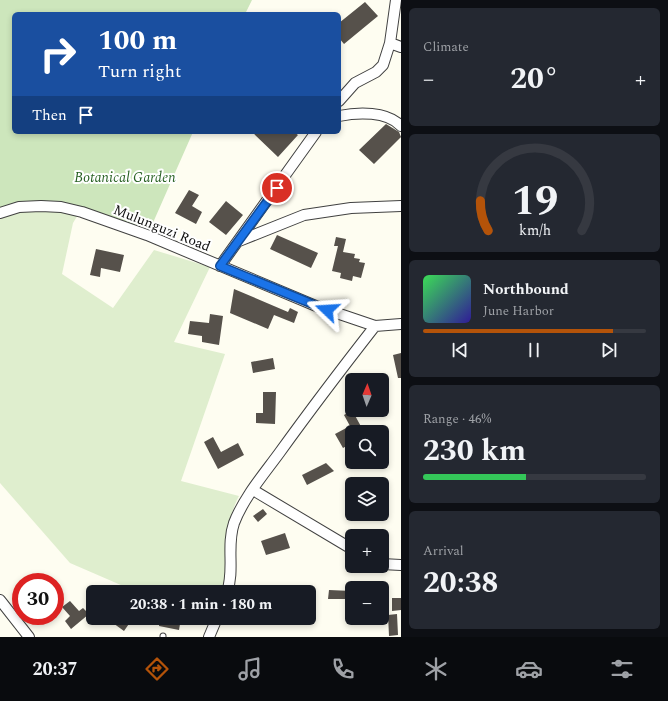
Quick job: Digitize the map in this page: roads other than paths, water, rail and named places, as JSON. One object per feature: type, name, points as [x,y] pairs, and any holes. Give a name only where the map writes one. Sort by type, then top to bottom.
[{"type":"street","points":[[341,99],[354,83],[376,72],[383,65],[390,43],[396,0]]},
{"type":"street","points":[[390,43],[401,47]]},
{"type":"street","points":[[341,116],[349,114],[378,115],[389,117],[401,126]]},
{"type":"street","points":[[220,266],[315,134]]},
{"type":"street","name":"Mulunguzi Road","points":[[0,212],[19,207],[41,206],[60,207],[82,212],[140,232],[316,306],[375,326],[401,324]]},
{"type":"street","points":[[239,241],[304,215],[351,208],[401,206]]},
{"type":"street","points":[[228,585],[231,535],[237,516],[253,490],[328,385],[375,326]]},
{"type":"street","points":[[253,490],[345,545]]},
{"type":"street","points":[[389,564],[401,565]]},
{"type":"street","points":[[0,600],[29,637]]},
{"type":"street","points":[[209,637],[214,625]]},
{"type":"park label","name":"Botanical Garden","points":[[125,177]]}]
